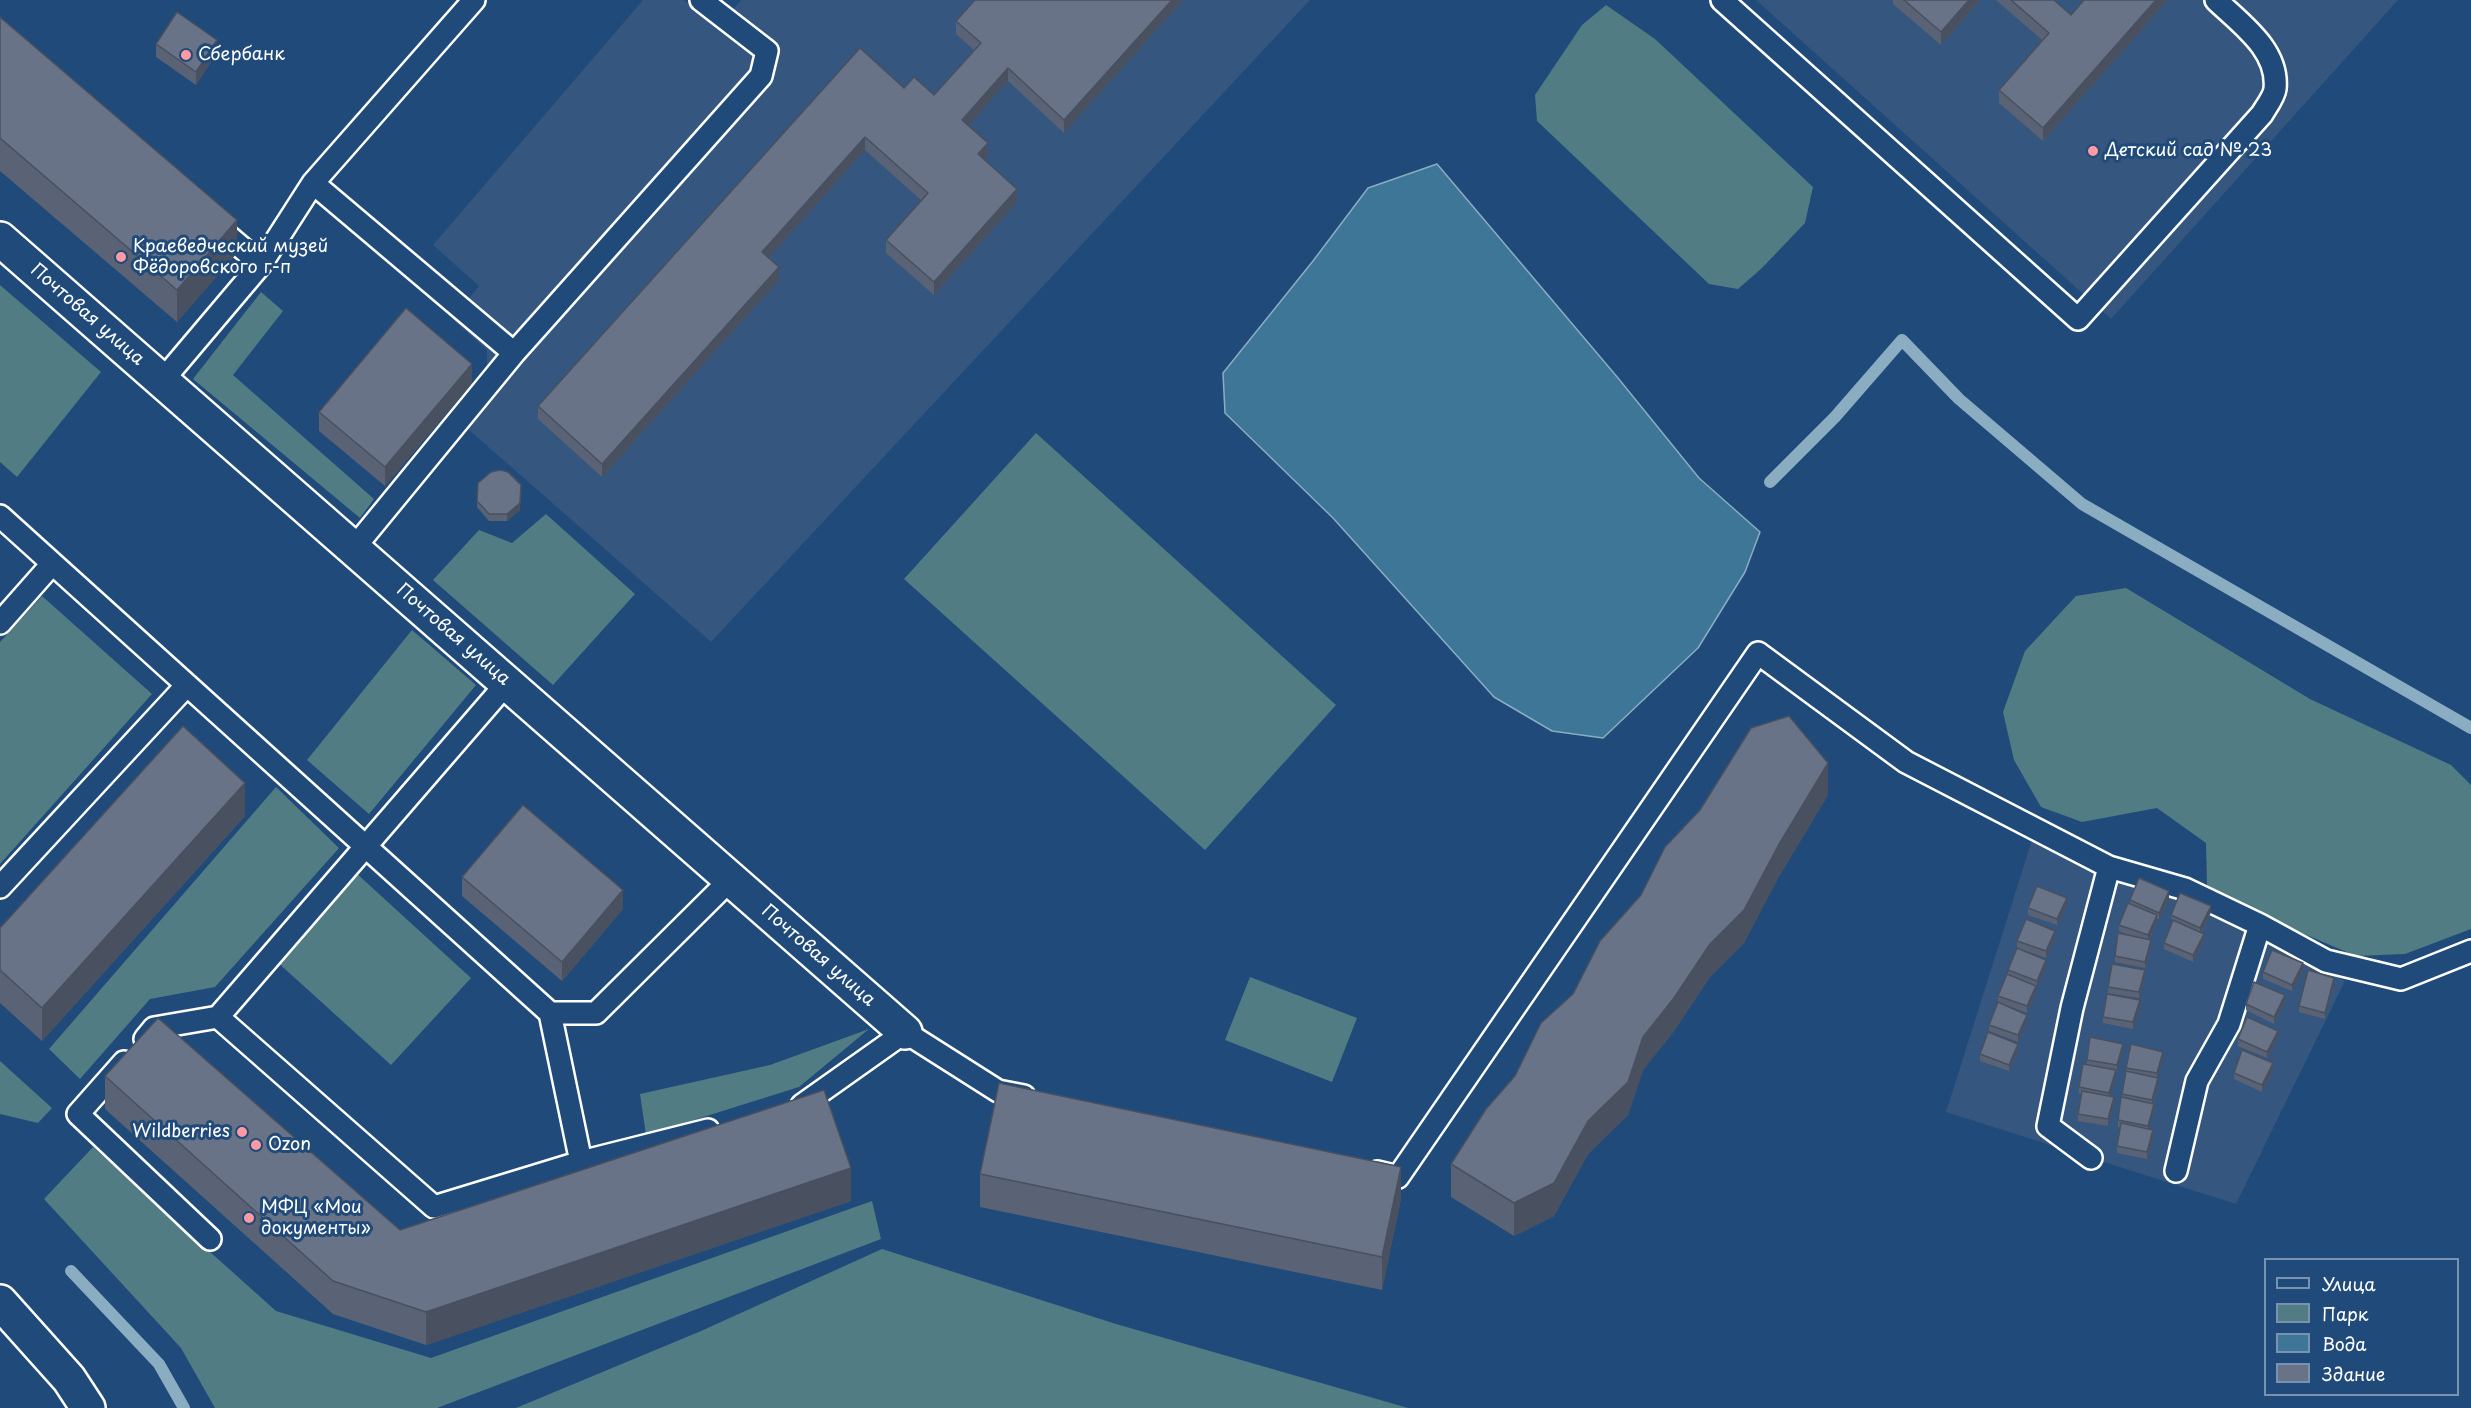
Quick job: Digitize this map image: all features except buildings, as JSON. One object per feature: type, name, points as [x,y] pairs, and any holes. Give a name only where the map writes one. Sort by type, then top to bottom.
[{"type":"street","name":"Почтовая улица","points":[[0,239],[905,1032]]},
{"type":"street","points":[[0,1302],[69,1379],[88,1408]]},
{"type":"lane","points":[[162,381],[261,264],[313,183],[474,0]]},
{"type":"lane","points":[[354,548],[514,353],[761,76],[767,51],[701,0]]},
{"type":"lane","points":[[1722,0],[2078,319],[2262,114],[2275,91],[2273,65],[2256,38],[2216,0]]},
{"type":"lane","points":[[313,183],[514,353]]},
{"type":"lane","points":[[199,211],[261,264]]},
{"type":"lane","points":[[0,516],[550,1013],[581,1162]]},
{"type":"lane","points":[[0,623],[52,564]]},
{"type":"lane","points":[[1353,1167],[1398,1177],[1758,653],[1906,762],[2109,867],[2185,890],[2260,925],[2326,961],[2401,979],[2471,951]]},
{"type":"lane","points":[[210,1239],[78,1114],[154,1028],[218,1017],[507,683]]},
{"type":"lane","points":[[0,887],[187,685]]},
{"type":"lane","points":[[2091,1158],[2048,1126],[2072,1008],[2109,867]]},
{"type":"lane","points":[[550,1013],[596,1013],[731,879]]},
{"type":"lane","points":[[2176,1171],[2197,1081],[2229,1024],[2260,925]]},
{"type":"lane","points":[[218,1017],[434,1207],[581,1162],[730,1125]]},
{"type":"lane","points":[[788,1110],[799,1107],[905,1032],[998,1091],[1044,1101]]},
{"type":"shaded area","points":[[643,0],[684,0],[719,26],[741,0],[1310,0],[711,642],[453,416],[487,376],[487,350],[452,319],[479,286],[433,245]]},
{"type":"shaded area","name":"Детский сад № 23","points":[[1756,0],[2398,0],[2111,319]]},
{"type":"shaded area","points":[[2032,840],[2228,919],[2345,981],[2236,1204],[1946,1112]]},
{"type":"green space","points":[[1606,5],[1655,39],[1813,187],[1805,223],[1762,268],[1738,289],[1709,284],[1537,121],[1535,95],[1582,25]]},
{"type":"green space","points":[[0,285],[101,372],[17,477],[0,462]]},
{"type":"green space","points":[[261,292],[283,311],[233,375],[374,499],[360,518],[193,379]]},
{"type":"green space","points":[[1036,433],[1336,705],[1205,850],[904,579]]},
{"type":"green space","points":[[546,514],[635,594],[553,685],[433,580],[479,530],[512,543]]},
{"type":"green space","points":[[2126,588],[2310,699],[2451,765],[2471,785],[2471,929],[2405,954],[2356,956],[2248,910],[2207,885],[2206,843],[2157,808],[2082,822],[2041,807],[2014,760],[2003,712],[2025,651],[2076,596]]},
{"type":"green space","points":[[42,596],[152,694],[0,864],[0,642]]},
{"type":"green space","points":[[412,630],[476,685],[369,814],[307,760]]},
{"type":"green space","points":[[276,787],[339,848],[215,987],[150,999],[80,1079],[49,1049]]},
{"type":"green space","points":[[355,872],[471,978],[391,1065],[275,960]]},
{"type":"green space","points":[[1250,977],[1357,1018],[1332,1082],[1225,1040]]},
{"type":"green space","points":[[869,1029],[799,1087],[646,1135],[640,1094],[770,1065]]},
{"type":"green space","points":[[0,1061],[52,1108],[38,1123],[0,1114]]},
{"type":"green space","points":[[93,1147],[276,1311],[431,1358],[872,1201],[881,1239],[437,1408],[215,1408],[181,1348],[44,1199]]},
{"type":"green space","points":[[882,1249],[1116,1324],[1408,1408],[516,1408],[701,1331]]},
{"type":"water","points":[[1437,164],[1618,378],[1699,478],[1760,532],[1745,572],[1698,648],[1603,738],[1552,731],[1494,697],[1333,518],[1225,413],[1223,373],[1368,188]]},
{"type":"waterway","points":[[1770,482],[1835,417],[1902,340],[1959,399],[2082,504],[2471,728]]},
{"type":"waterway","points":[[71,1271],[159,1364],[184,1408]]},
{"type":"place","name":"Сбербанк","points":[[186,55]]},
{"type":"place","name":"Детский сад № 23","points":[[2093,151]]},
{"type":"place","name":"Краеведческий музей Фёдоровского г-п","points":[[121,257]]},
{"type":"place","name":"Wildberries","points":[[242,1132]]},
{"type":"place","name":"Ozon","points":[[256,1145]]},
{"type":"place","name":"МФЦ «Мои документы»","points":[[249,1218]]}]
